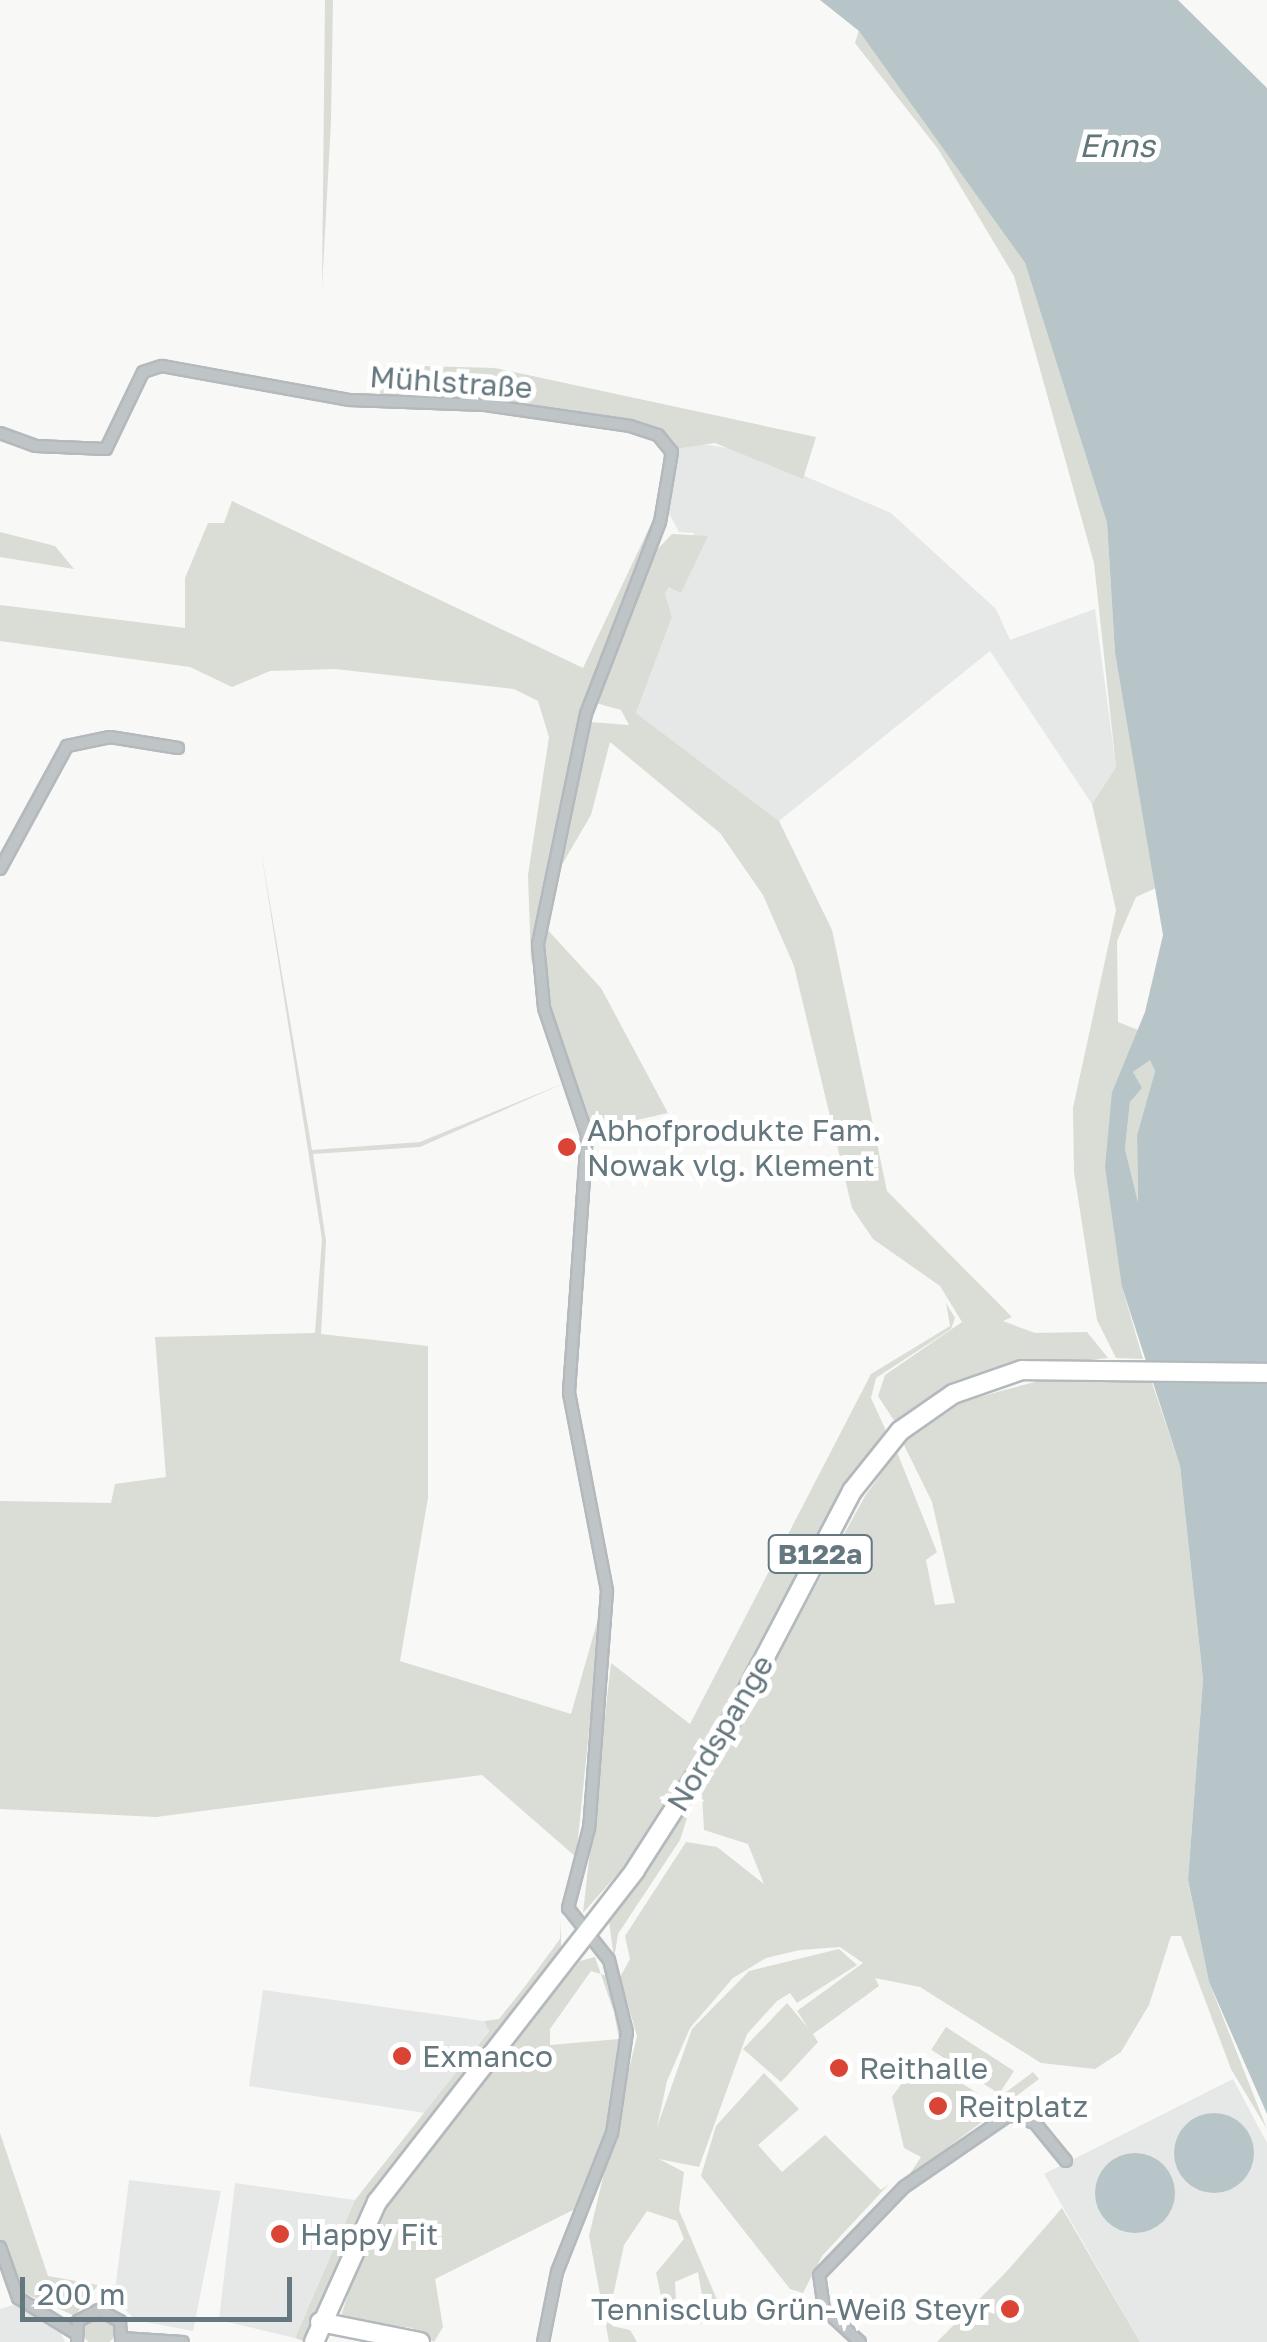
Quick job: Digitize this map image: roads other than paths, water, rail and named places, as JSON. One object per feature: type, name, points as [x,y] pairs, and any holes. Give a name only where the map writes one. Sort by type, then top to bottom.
[{"type":"main road","name":"Nordspange","points":[[314,2342],[320,2322],[389,2184],[588,1936],[712,1752],[883,1448],[976,1384],[1022,1370],[1102,1367],[1267,1373]]},
{"type":"main road","points":[[320,2322],[420,2342]]},
{"type":"street","name":"Mühlstraße","points":[[0,433],[86,453],[116,442],[148,368],[350,400],[485,405],[641,428],[664,439],[673,460],[660,522],[586,714],[538,944],[544,1008],[589,1155],[568,1368],[607,1591],[589,1828],[568,1900],[588,1936],[612,1966],[627,2032],[625,2080],[598,2184],[558,2272],[544,2342]]},
{"type":"street","points":[[0,869],[67,746],[102,737],[178,748]]},
{"type":"street","points":[[860,2342],[820,2302],[819,2275],[904,2186],[1010,2115],[1036,2123],[1066,2162]]},
{"type":"street","points":[[0,2247],[18,2298],[77,2332],[99,2310],[153,2336],[183,2342]]},
{"type":"street","points":[[120,2322],[122,2340],[153,2336]]},
{"type":"water","name":"Enns","points":[[820,0],[1178,0],[1267,88],[1267,2114],[1209,1982],[1188,1880],[1203,1679],[1180,1466],[1122,1287],[1105,1167],[1112,1092],[1145,1012],[1163,935],[1115,653],[1107,523],[1025,263],[859,31]],"holes":[[[1150,1060],[1155,1071],[1137,1135],[1138,1203],[1125,1149],[1130,1102],[1142,1088],[1133,1072]]]},
{"type":"water","points":[[1214,2113],[1229,2116],[1242,2125],[1251,2138],[1251,2168],[1242,2181],[1229,2190],[1214,2193],[1199,2190],[1186,2181],[1177,2168],[1174,2153],[1177,2138],[1186,2125],[1199,2116]]},
{"type":"water","points":[[1135,2153],[1150,2156],[1163,2165],[1172,2178],[1172,2208],[1163,2221],[1150,2230],[1135,2233],[1120,2230],[1107,2221],[1098,2208],[1095,2193],[1098,2178],[1107,2165],[1120,2156]]},
{"type":"place","name":"Abhofprodukte Fam. Nowak vlg. Klement","points":[[567,1147]]},
{"type":"place","name":"Exmanco","points":[[402,2056]]},
{"type":"place","name":"Reithalle","points":[[839,2068]]},
{"type":"place","name":"Reitplatz","points":[[938,2106]]},
{"type":"place","name":"Happy Fit","points":[[280,2234]]},
{"type":"place","name":"Tennisclub Grün-Weiß Steyr","points":[[1010,2309]]}]
